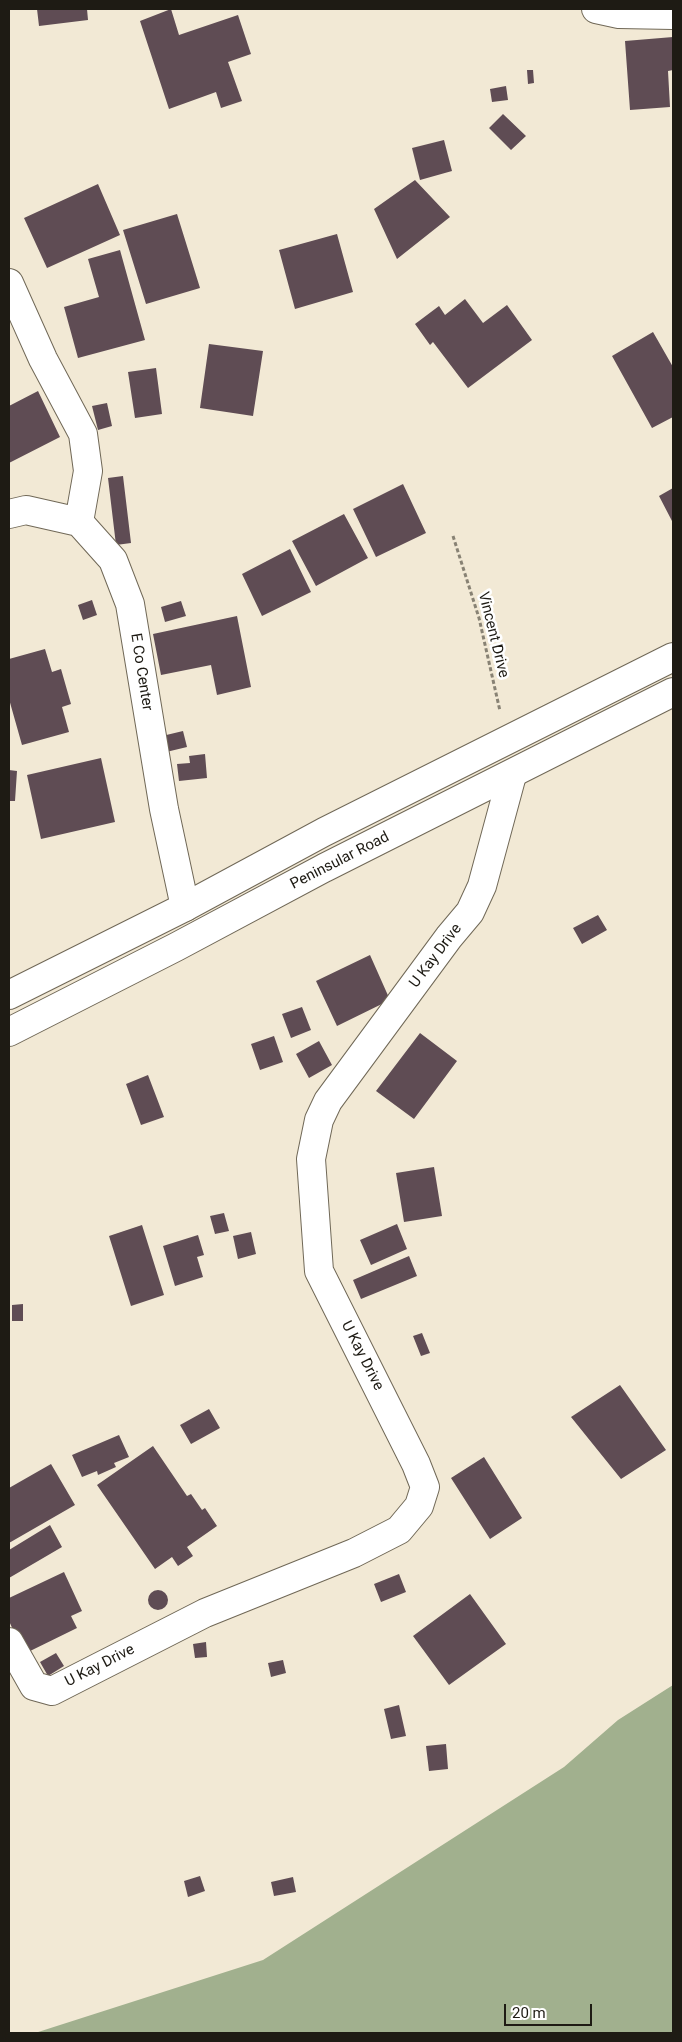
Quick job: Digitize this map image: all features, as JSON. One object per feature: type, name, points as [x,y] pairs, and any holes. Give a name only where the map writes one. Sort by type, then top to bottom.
[{"type":"street","points":[[596,9],[619,14],[673,15]]},
{"type":"street","points":[[9,283],[43,359],[83,434],[88,471],[79,522],[26,510],[9,514]]},
{"type":"street","name":"E Co Center","points":[[79,522],[113,560],[130,604],[164,809],[185,907]]},
{"type":"street","points":[[9,994],[185,907],[324,832],[673,656]]},
{"type":"street","name":"Peninsular Road","points":[[9,1032],[324,868],[512,775],[673,692]]},
{"type":"street","name":"U Kay Drive","points":[[9,1642],[34,1686],[52,1691],[206,1613],[354,1553],[399,1530],[420,1506],[425,1487],[416,1464],[318,1271],[311,1159],[319,1120],[328,1101],[449,937],[470,912],[482,886],[512,775]]},
{"type":"path","name":"Vincent Drive","points":[[453,536],[479,618],[508,740]]},
{"type":"green space","points":[[673,1685],[673,2033],[35,2033],[263,1960],[564,1767],[618,1720]]},
{"type":"building","points":[[37,9],[87,9],[88,20],[39,26]]},
{"type":"building","points":[[171,9],[179,35],[238,15],[251,54],[228,62],[242,101],[221,108],[216,92],[169,109],[140,21]]},
{"type":"building","points":[[673,37],[673,70],[668,71],[670,107],[630,110],[625,41]]},
{"type":"building","points":[[527,70],[533,70],[534,83],[528,84]]},
{"type":"building","points":[[506,86],[508,100],[492,102],[490,89]]},
{"type":"building","points":[[503,114],[526,136],[511,150],[489,128]]},
{"type":"building","points":[[444,140],[452,171],[420,180],[412,148]]},
{"type":"building","points":[[415,180],[450,217],[397,259],[374,209]]},
{"type":"building","points":[[98,184],[120,235],[47,268],[24,218]]},
{"type":"building","points":[[177,214],[200,288],[146,304],[123,230]]},
{"type":"building","points":[[337,234],[353,292],[295,309],[279,250]]},
{"type":"building","points":[[120,250],[145,340],[78,358],[64,307],[99,297],[88,259]]},
{"type":"building","points":[[465,299],[483,323],[507,305],[532,340],[468,388],[433,342],[430,345],[415,324],[439,306],[445,315]]},
{"type":"building","points":[[653,332],[673,367],[673,417],[652,428],[612,356]]},
{"type":"building","points":[[209,344],[263,351],[253,416],[200,408]]},
{"type":"building","points":[[156,368],[162,414],[135,418],[128,372]]},
{"type":"building","points":[[38,391],[60,437],[9,463],[9,406]]},
{"type":"building","points":[[107,403],[112,426],[98,430],[92,406]]},
{"type":"building","points":[[123,476],[131,543],[116,545],[108,478]]},
{"type":"building","points":[[403,484],[426,533],[376,557],[353,509]]},
{"type":"building","points":[[673,488],[673,520],[672,521],[659,496]]},
{"type":"building","points":[[344,514],[368,558],[316,586],[292,541]]},
{"type":"building","points":[[290,549],[311,592],[262,616],[242,574]]},
{"type":"building","points":[[92,600],[97,615],[83,620],[78,605]]},
{"type":"building","points":[[181,601],[186,616],[165,622],[161,607]]},
{"type":"building","points":[[237,616],[251,687],[217,695],[211,665],[161,675],[153,634]]},
{"type":"building","points":[[45,649],[52,672],[61,669],[71,704],[62,707],[69,732],[22,745],[9,699],[9,659]]},
{"type":"building","points":[[183,731],[187,747],[162,753],[158,737]]},
{"type":"building","points":[[205,754],[207,778],[179,781],[177,764],[190,763],[189,756]]},
{"type":"building","points":[[101,758],[115,822],[41,839],[27,775]]},
{"type":"building","points":[[9,770],[17,771],[15,801],[9,801]]},
{"type":"building","points":[[598,915],[607,930],[582,944],[573,928]]},
{"type":"building","points":[[370,955],[390,1000],[337,1026],[316,981]]},
{"type":"building","points":[[302,1007],[311,1030],[291,1038],[282,1014]]},
{"type":"building","points":[[420,1033],[457,1061],[414,1119],[376,1091]]},
{"type":"building","points":[[274,1036],[283,1062],[260,1070],[251,1044]]},
{"type":"building","points":[[319,1041],[332,1065],[309,1078],[296,1054]]},
{"type":"building","points":[[148,1075],[164,1117],[141,1125],[126,1084]]},
{"type":"building","points":[[434,1167],[442,1216],[404,1222],[396,1173]]},
{"type":"building","points":[[224,1213],[229,1231],[215,1234],[210,1216]]},
{"type":"building","points":[[397,1224],[407,1249],[371,1265],[360,1240]]},
{"type":"building","points":[[142,1225],[164,1295],[131,1306],[109,1236]]},
{"type":"building","points":[[251,1232],[256,1254],[238,1259],[233,1236]]},
{"type":"building","points":[[198,1235],[204,1255],[197,1257],[203,1277],[175,1286],[163,1246]]},
{"type":"building","points":[[409,1256],[417,1276],[361,1299],[353,1280]]},
{"type":"building","points":[[23,1304],[23,1321],[12,1321],[12,1305]]},
{"type":"building","points":[[422,1333],[430,1353],[421,1356],[413,1336]]},
{"type":"building","points":[[620,1385],[666,1450],[621,1479],[571,1417]]},
{"type":"building","points":[[209,1409],[220,1428],[191,1444],[180,1425]]},
{"type":"building","points":[[119,1435],[129,1457],[114,1463],[116,1467],[98,1475],[97,1471],[82,1477],[72,1455]]},
{"type":"building","points":[[153,1446],[187,1496],[191,1494],[202,1510],[205,1508],[217,1526],[187,1547],[193,1556],[178,1566],[172,1557],[155,1569],[97,1485]]},
{"type":"building","points":[[484,1457],[522,1518],[490,1539],[451,1478]]},
{"type":"building","points":[[51,1464],[75,1505],[9,1543],[9,1488]]},
{"type":"building","points":[[50,1525],[62,1547],[9,1578],[9,1550]]},
{"type":"building","points":[[64,1572],[82,1611],[71,1616],[77,1628],[24,1654],[9,1621],[9,1598]]},
{"type":"building","points":[[399,1574],[406,1592],[381,1602],[374,1584]]},
{"type":"building","points":[[154,1590],[162,1590],[168,1596],[168,1604],[162,1610],[154,1610],[148,1604],[148,1596]]},
{"type":"building","points":[[470,1594],[506,1644],[449,1685],[413,1636]]},
{"type":"building","points":[[206,1642],[207,1657],[195,1658],[193,1644]]},
{"type":"building","points":[[56,1653],[64,1666],[48,1676],[40,1662]]},
{"type":"building","points":[[283,1660],[286,1673],[271,1677],[268,1663]]},
{"type":"building","points":[[399,1705],[406,1736],[391,1739],[384,1709]]},
{"type":"building","points":[[446,1744],[448,1769],[429,1771],[426,1746]]},
{"type":"building","points":[[200,1876],[205,1891],[188,1897],[184,1881]]},
{"type":"building","points":[[293,1877],[296,1892],[274,1896],[271,1882]]}]
